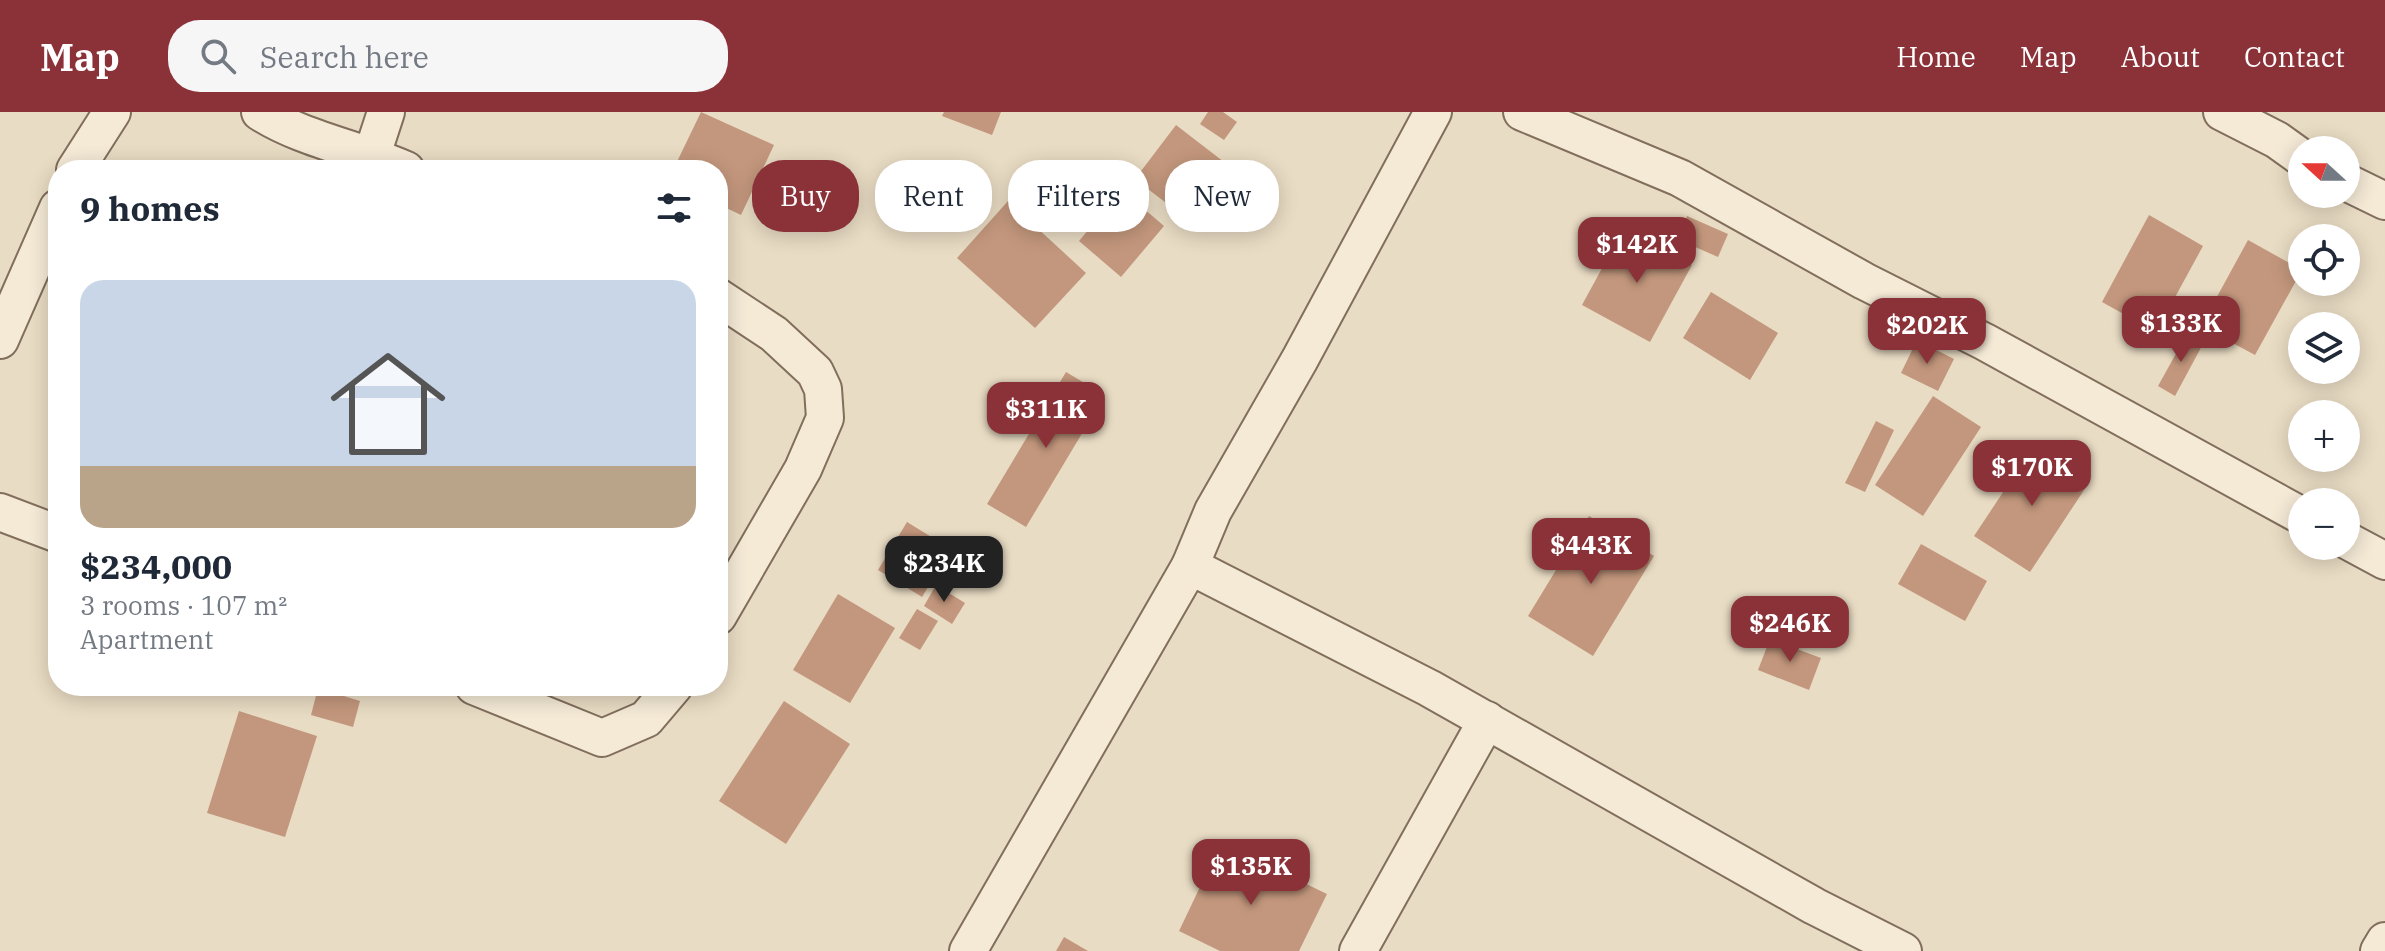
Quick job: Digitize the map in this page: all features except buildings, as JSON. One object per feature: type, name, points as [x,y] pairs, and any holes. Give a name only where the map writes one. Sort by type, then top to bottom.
[{"type":"street","points":[[81,160],[112,112]]},
{"type":"street","points":[[260,112],[281,126],[383,160]]},
{"type":"street","points":[[372,155],[386,112]]},
{"type":"street","points":[[968,951],[1190,566],[1213,511],[1300,359],[1433,112]]},
{"type":"street","points":[[1522,112],[1680,178],[1864,281],[1999,350],[2288,508]]},
{"type":"street","points":[[2222,112],[2288,148]]},
{"type":"street","points":[[2360,189],[2385,201]]},
{"type":"street","points":[[0,340],[48,231]]},
{"type":"street","points":[[728,304],[774,334],[815,372],[823,389],[825,418],[803,469],[728,599]]},
{"type":"street","points":[[0,512],[48,530]]},
{"type":"street","points":[[2360,548],[2385,561]]},
{"type":"street","points":[[1190,566],[1487,720],[1814,906],[1903,951]]},
{"type":"street","points":[[499,696],[602,738],[646,719],[666,696]]},
{"type":"street","points":[[1358,951],[1487,720]]},
{"type":"street","points":[[2379,951],[2385,941]]}]
